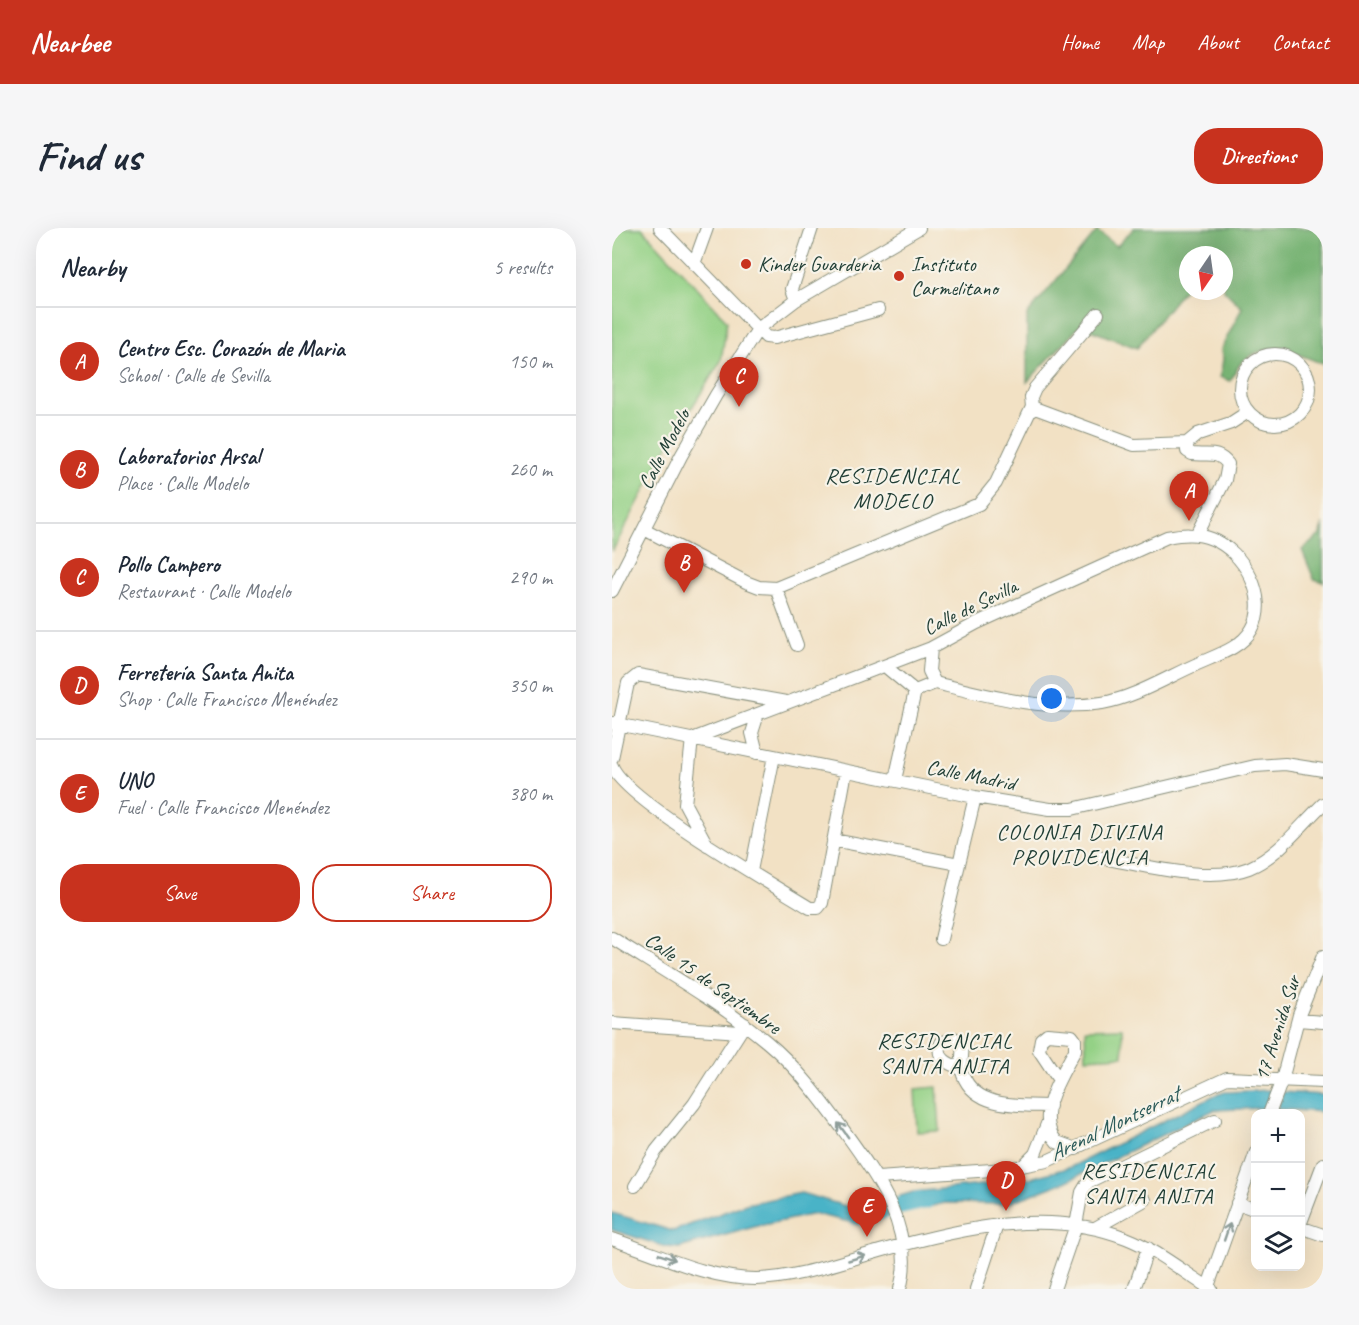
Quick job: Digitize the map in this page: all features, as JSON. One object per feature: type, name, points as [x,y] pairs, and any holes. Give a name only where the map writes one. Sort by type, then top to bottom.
[{"type":"street","points":[[660,228],[766,337],[774,338],[878,310]]},
{"type":"street","points":[[694,264],[707,228]]},
{"type":"street","points":[[796,300],[792,289],[812,228]]},
{"type":"street","name":"Calle Modelo","points":[[612,591],[716,394],[758,329],[796,300],[919,228]]},
{"type":"street","points":[[644,529],[735,578],[759,587],[776,588],[979,504],[996,483],[1032,407],[1031,398],[1035,388],[1098,314]]},
{"type":"street","points":[[1277,353],[1290,357],[1301,366],[1308,378],[1310,391],[1306,404],[1298,415],[1286,422],[1272,424],[1259,420],[1248,412],[1241,400],[1239,386],[1243,373],[1251,362],[1263,355],[1277,353]]},
{"type":"street","points":[[1032,407],[1134,445],[1187,443],[1198,434],[1231,423],[1248,412]]},
{"type":"street","points":[[915,691],[935,683],[1008,699],[1057,706],[1103,703],[1134,692],[1232,648],[1252,629],[1257,600],[1253,582],[1243,565],[1227,547],[1197,534],[1225,480],[1228,465],[1222,456],[1213,453],[1192,454],[1187,451],[1187,443]]},
{"type":"street","name":"Calle de Sevilla","points":[[693,739],[931,648],[977,623],[1167,537],[1197,534]]},
{"type":"street","points":[[776,588],[797,645]]},
{"type":"street","points":[[931,648],[929,671],[935,683]]},
{"type":"street","points":[[886,667],[915,691]]},
{"type":"street","points":[[612,758],[616,723],[630,679],[638,675],[787,703]]},
{"type":"street","points":[[895,780],[915,691]]},
{"type":"street","points":[[758,714],[752,733],[758,753]]},
{"type":"street","name":"Calle Madrid","points":[[616,723],[846,771],[1050,809],[1072,809],[1255,766],[1285,764],[1323,770]]},
{"type":"street","points":[[693,739],[685,804],[706,845]]},
{"type":"street","points":[[751,871],[774,756]]},
{"type":"street","points":[[612,766],[624,783],[706,845],[810,908],[818,908],[822,903],[846,771]]},
{"type":"street","points":[[941,939],[975,796]]},
{"type":"street","points":[[1097,857],[1193,872],[1227,873],[1250,867],[1276,850],[1323,804]]},
{"type":"street","points":[[833,840],[959,864]]},
{"type":"street","name":"Calle 15 de Septiembre","points":[[612,938],[742,1028],[770,1044],[813,1091],[878,1178],[886,1193],[903,1245],[905,1263],[900,1289]]},
{"type":"street","name":"17 Avenida Sur","points":[[1271,1109],[1280,1085],[1298,1020],[1323,956]]},
{"type":"street","points":[[1298,1020],[1323,1022]]},
{"type":"street","points":[[612,1023],[742,1028]]},
{"type":"street","points":[[636,1186],[656,1150],[694,1104],[742,1028]]},
{"type":"street","points":[[962,1069],[964,1077],[980,1096],[993,1102],[1050,1106]]},
{"type":"street","points":[[878,1178],[1022,1166],[1047,1161],[1227,1078],[1280,1085],[1323,1082]]},
{"type":"street","points":[[1022,1166],[1035,1154],[1047,1124],[1050,1106],[1059,1080]]},
{"type":"street","points":[[1054,1289],[1076,1225],[1082,1192],[1088,1182],[1215,1120]]},
{"type":"street","points":[[1047,1124],[1057,1142],[1076,1149]]},
{"type":"street","points":[[612,1239],[721,1282],[800,1273],[903,1245],[997,1225],[1039,1222],[1076,1225],[1095,1228],[1148,1248],[1209,1288],[1252,1163]]},
{"type":"street","points":[[1303,1217],[1323,1164]]},
{"type":"street","points":[[1095,1228],[1145,1200]]},
{"type":"street","points":[[1237,1203],[1251,1208]]},
{"type":"street","points":[[976,1289],[997,1225]]},
{"type":"street","points":[[1305,1228],[1323,1235]]},
{"type":"street","points":[[1134,1289],[1148,1248]]},
{"type":"green space","points":[[612,228],[642,228],[727,321],[721,361],[669,444],[612,552]]},
{"type":"green space","points":[[1134,228],[1323,228],[1323,364],[1292,352],[1272,349],[1253,354],[1243,361],[1230,381],[1220,377],[1223,359],[1221,349],[1242,308],[1233,299],[1233,246],[1179,246],[1179,295],[1137,348],[1080,326],[1027,382],[1027,315],[1097,231],[1117,246]]},
{"type":"green space","points":[[1323,523],[1323,582],[1314,579],[1302,550],[1320,535]]},
{"type":"green space","points":[[1122,1028],[1123,1056],[1086,1058],[1085,1029]]},
{"type":"green space","points":[[937,1087],[940,1131],[917,1132],[915,1089]]},
{"type":"water","name":"Arenal Montserrat","points":[[1271,1090],[1265,1108],[1214,1110],[1065,1182],[1006,1204],[945,1203],[907,1212],[900,1196],[913,1192],[1019,1181],[1071,1167],[1213,1096],[1225,1092]]},
{"type":"water","points":[[1283,1092],[1323,1095],[1323,1112],[1305,1111],[1305,1109],[1277,1109]]},
{"type":"water","points":[[801,1193],[849,1207],[875,1203],[882,1219],[858,1224],[815,1214],[754,1227],[679,1248],[666,1247],[612,1230],[612,1213],[673,1231],[746,1204]]},
{"type":"waterway","name":"Arenal Montserrat","points":[[856,1216],[926,1200]]},
{"type":"place","name":"Kinder Guarderia","points":[[746,264]]},
{"type":"place","name":"Instituto Carmelitano","points":[[899,276]]},
{"type":"place","name":"Pollo Campero","points":[[739,407]]},
{"type":"place","name":"Centro Esc. Corazón de Maria","points":[[1189,521]]},
{"type":"place","name":"Laboratorios Arsal","points":[[684,593]]},
{"type":"place","name":"Ferretería Santa Anita","points":[[1006,1211]]},
{"type":"place","name":"UNO","points":[[867,1237]]},
{"type":"district","name":"RESIDENCIAL MODELO","points":[[893,488]]},
{"type":"district","name":"COLONIA DIVINA PROVIDENCIA","points":[[1080,844]]},
{"type":"district","name":"RESIDENCIAL SANTA ANITA","points":[[945,1054]]},
{"type":"district","name":"RESIDENCIAL SANTA ANITA","points":[[1149,1184]]}]
